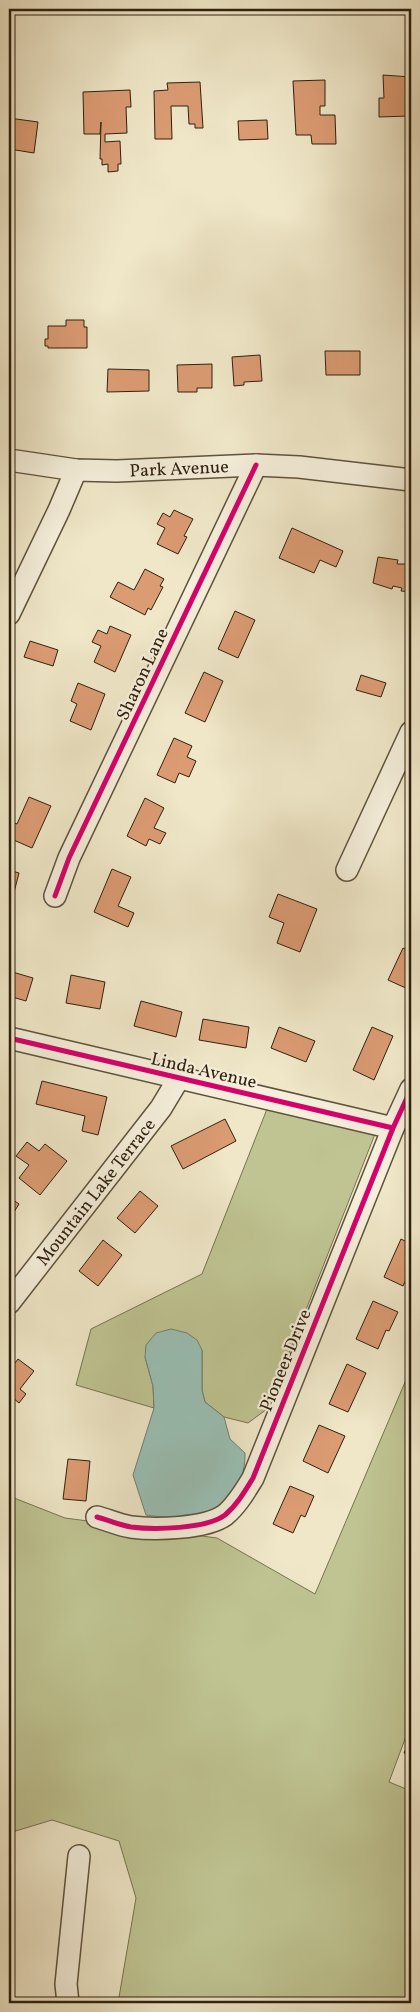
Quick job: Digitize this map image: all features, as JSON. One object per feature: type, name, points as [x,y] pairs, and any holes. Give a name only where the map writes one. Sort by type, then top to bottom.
[{"type":"street","name":"Park Avenue","points":[[9,460],[76,470],[160,471],[256,465],[299,467],[411,480]]},
{"type":"street","name":"Sharon Lane","points":[[55,896],[69,858],[256,465]]},
{"type":"street","points":[[9,614],[60,510],[76,470]]},
{"type":"street","points":[[347,870],[411,732]]},
{"type":"street","name":"Linda Avenue","points":[[9,1038],[393,1128]]},
{"type":"street","name":"Mountain Lake Terrace","points":[[9,1303],[161,1108],[179,1078]]},
{"type":"street","name":"Pioneer Drive","points":[[97,1517],[131,1527],[198,1525],[214,1521],[224,1515],[240,1499],[253,1478],[393,1128],[411,1089]]},
{"type":"street","points":[[68,2003],[66,1984],[79,1856]]},
{"type":"green space","points":[[267,1109],[377,1129],[267,1409],[248,1423],[224,1417],[205,1402],[202,1390],[202,1350],[145,1357],[153,1386],[154,1408],[76,1385],[91,1329],[202,1274]]},
{"type":"green space","points":[[411,1368],[411,1723],[389,1782],[411,1791],[411,2003],[118,2003],[136,1898],[119,1841],[52,1820],[9,1833],[9,1496],[65,1518],[217,1538],[315,1594]]},
{"type":"water","points":[[171,1329],[187,1333],[197,1340],[202,1350],[202,1390],[205,1402],[224,1417],[230,1439],[245,1453],[241,1480],[233,1499],[227,1507],[213,1517],[190,1518],[146,1515],[133,1475],[154,1408],[153,1386],[145,1357],[146,1345],[156,1333]]},
{"type":"building","points":[[383,75],[411,77],[411,114],[409,116],[379,117],[379,98],[384,98]]},
{"type":"building","points":[[325,80],[325,106],[320,106],[320,115],[335,115],[336,144],[312,144],[311,135],[296,135],[293,81]]},
{"type":"building","points":[[200,82],[203,128],[195,128],[195,124],[189,124],[188,106],[171,106],[172,139],[155,139],[154,91],[168,90],[167,83]]},
{"type":"building","points":[[130,90],[131,107],[126,107],[127,133],[105,134],[105,142],[120,141],[121,164],[118,164],[118,171],[108,172],[108,164],[102,165],[102,159],[100,159],[101,122],[100,134],[84,134],[83,92]]},
{"type":"building","points":[[9,118],[38,122],[34,153],[9,149]]},
{"type":"building","points":[[267,120],[268,139],[239,140],[238,121]]},
{"type":"building","points":[[66,320],[84,320],[84,327],[87,327],[87,348],[48,348],[48,346],[45,346],[45,339],[48,339],[48,326],[66,326]]},
{"type":"building","points":[[325,351],[360,351],[360,375],[326,375]]},
{"type":"building","points":[[260,355],[262,381],[244,382],[244,385],[234,386],[232,357]]},
{"type":"building","points":[[212,364],[212,388],[197,388],[197,392],[178,392],[177,365]]},
{"type":"building","points":[[108,369],[149,370],[149,391],[107,392]]},
{"type":"building","points":[[174,510],[193,519],[184,536],[187,537],[178,554],[157,544],[165,528],[157,524],[163,513],[170,517]]},
{"type":"building","points":[[292,528],[343,551],[336,567],[320,560],[314,573],[279,558]]},
{"type":"building","points":[[378,557],[398,560],[397,564],[409,564],[411,567],[411,592],[401,591],[402,588],[393,586],[392,589],[373,583]]},
{"type":"building","points":[[145,569],[164,579],[160,586],[163,587],[151,610],[148,608],[145,615],[110,597],[118,582],[134,590]]},
{"type":"building","points":[[235,611],[255,620],[238,658],[218,649]]},
{"type":"building","points":[[110,626],[131,635],[115,672],[94,662],[101,646],[92,642],[98,630],[107,634]]},
{"type":"building","points":[[30,641],[58,650],[53,666],[24,657]]},
{"type":"building","points":[[204,672],[223,681],[205,722],[185,713]]},
{"type":"building","points":[[361,675],[386,683],[381,697],[356,690]]},
{"type":"building","points":[[78,683],[105,694],[91,730],[70,721],[77,704],[71,701]]},
{"type":"building","points":[[174,738],[192,746],[187,757],[196,761],[189,777],[179,773],[175,783],[157,775]]},
{"type":"building","points":[[29,797],[51,806],[32,848],[9,838],[9,821],[17,824]]},
{"type":"building","points":[[145,798],[164,808],[154,828],[166,833],[160,844],[149,839],[146,846],[127,836]]},
{"type":"building","points":[[112,869],[131,877],[118,906],[134,913],[128,927],[94,912]]},
{"type":"building","points":[[9,870],[19,873],[9,912]]},
{"type":"building","points":[[278,894],[317,909],[300,952],[277,943],[284,923],[269,917]]},
{"type":"building","points":[[403,948],[411,952],[411,981],[408,989],[388,980]]},
{"type":"building","points":[[9,971],[33,978],[26,1001],[9,996]]},
{"type":"building","points":[[71,975],[105,982],[100,1009],[66,1003]]},
{"type":"building","points":[[141,1001],[182,1012],[176,1037],[134,1026]]},
{"type":"building","points":[[203,1019],[249,1027],[246,1048],[199,1040]]},
{"type":"building","points":[[279,1027],[315,1041],[306,1062],[271,1048]]},
{"type":"building","points":[[372,1027],[393,1036],[374,1080],[353,1070]]},
{"type":"building","points":[[42,1081],[107,1097],[98,1135],[82,1131],[85,1116],[36,1104]]},
{"type":"building","points":[[225,1119],[236,1141],[183,1169],[171,1146]]},
{"type":"building","points":[[27,1142],[39,1151],[45,1144],[67,1161],[40,1195],[19,1178],[29,1165],[16,1156]]},
{"type":"building","points":[[140,1191],[158,1206],[135,1233],[117,1218]]},
{"type":"building","points":[[9,1197],[19,1204],[9,1220]]},
{"type":"building","points":[[401,1239],[411,1244],[411,1268],[403,1286],[384,1277]]},
{"type":"building","points":[[103,1240],[122,1255],[98,1286],[79,1271]]},
{"type":"building","points":[[373,1301],[398,1312],[389,1331],[386,1330],[378,1349],[356,1339]]},
{"type":"building","points":[[18,1359],[34,1371],[20,1389],[26,1394],[19,1403],[13,1398],[9,1404],[9,1371]]},
{"type":"building","points":[[347,1364],[366,1373],[348,1412],[329,1404]]},
{"type":"building","points":[[319,1425],[345,1436],[328,1473],[303,1461]]},
{"type":"building","points":[[68,1459],[90,1461],[86,1501],[63,1499]]},
{"type":"building","points":[[290,1486],[314,1496],[305,1517],[301,1515],[293,1533],[273,1524]]},
{"type":"building","points":[[411,1737],[411,1756],[404,1753]]},
{"type":"cycle path","points":[[55,896],[69,858],[256,465]]},
{"type":"cycle path","points":[[9,1038],[393,1128]]},
{"type":"cycle path","points":[[97,1517],[141,1528],[193,1526],[216,1520],[225,1515],[240,1498],[253,1478],[393,1128],[411,1089]]}]
